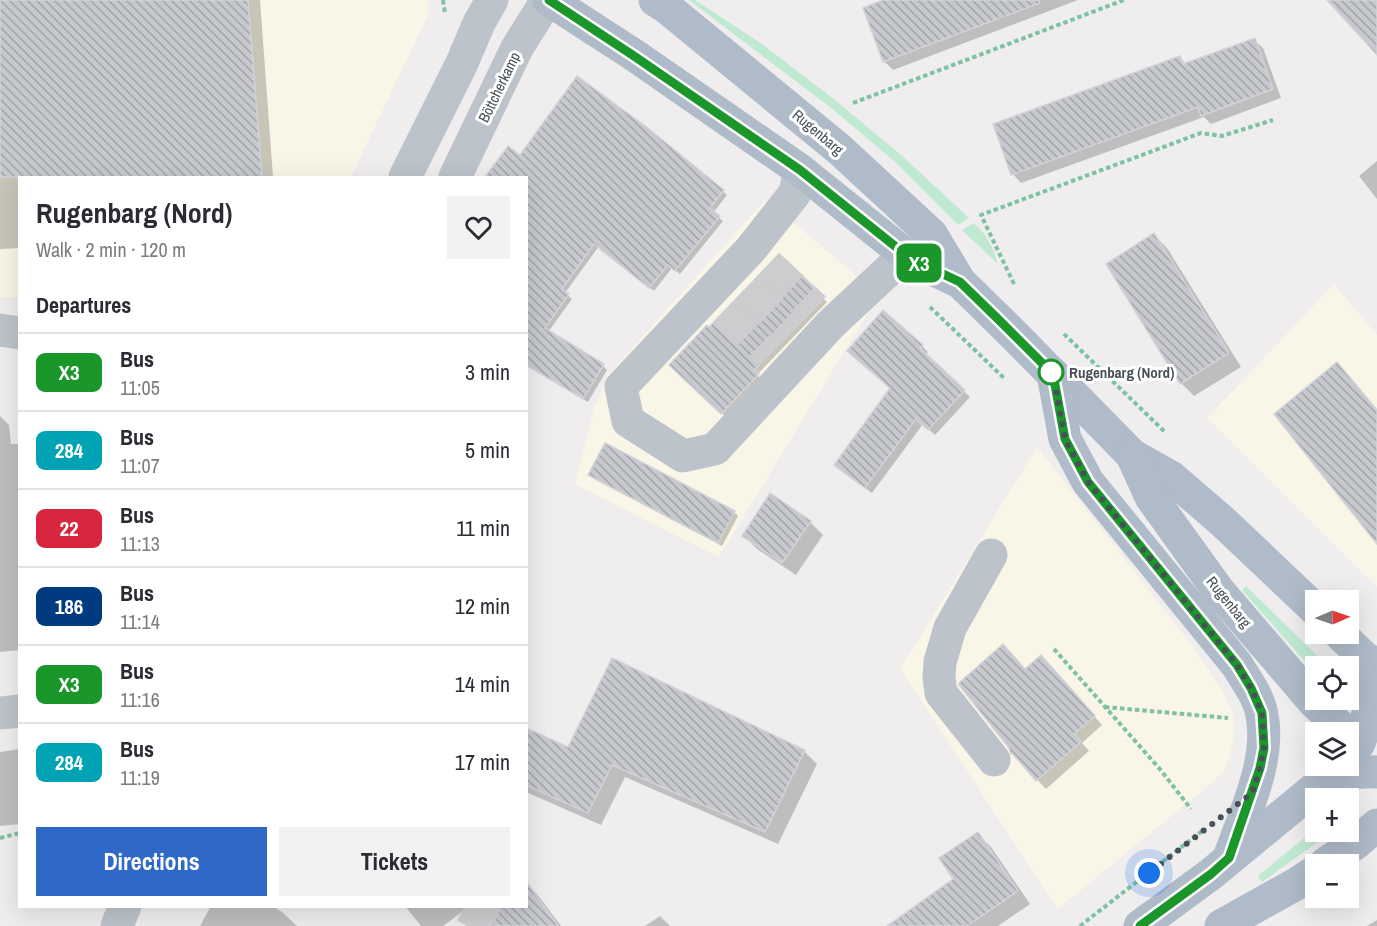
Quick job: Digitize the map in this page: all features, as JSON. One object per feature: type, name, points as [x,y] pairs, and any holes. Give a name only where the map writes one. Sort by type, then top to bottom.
[{"type":"main road","name":"Rugenbarg","points":[[548,0],[800,170],[901,264],[960,282]]},
{"type":"main road","name":"Rugenbarg","points":[[656,0],[839,149],[931,234],[960,282],[1132,456],[1172,477],[1305,600]]},
{"type":"main road","points":[[1053,374],[1065,439],[1088,482],[1237,665],[1262,713],[1264,748],[1260,768],[1229,858]]},
{"type":"main road","name":"Rugenbarg","points":[[1132,456],[1151,497],[1218,590],[1330,722]]},
{"type":"main road","points":[[1350,644],[1372,665],[1371,702],[1366,723],[1359,737]]},
{"type":"main road","points":[[1359,772],[1377,772]]},
{"type":"main road","points":[[1140,926],[1211,874],[1322,776]]},
{"type":"main road","points":[[1340,854],[1377,825]]},
{"type":"main road","points":[[1221,926],[1305,878]]},
{"type":"street","points":[[406,176],[492,0]]},
{"type":"street","name":"Böttcherkamp","points":[[455,176],[517,48],[548,0]]},
{"type":"street","points":[[800,170],[795,193],[749,268],[716,303],[621,387],[628,421],[683,456],[715,449],[779,362],[812,327],[901,264]]},
{"type":"street","points":[[0,330],[18,333]]},
{"type":"street","points":[[991,555],[950,628],[940,662],[939,677],[941,693],[994,760]]},
{"type":"street","points":[[0,713],[18,711]]},
{"type":"street","points":[[117,926],[124,908]]},
{"type":"path","points":[[854,103],[1124,0]]},
{"type":"path","points":[[1013,284],[981,215],[1201,133],[1222,136],[1273,120]]},
{"type":"path","points":[[901,264],[1011,384]]},
{"type":"path","points":[[1054,649],[1160,768],[1191,808]]},
{"type":"path","points":[[1105,707],[1232,718]]},
{"type":"path","points":[[1080,926],[1207,828]]},
{"type":"path","points":[[0,838],[18,834]]},
{"type":"shaded area","points":[[0,0],[427,0],[429,13],[351,176],[18,176],[18,298],[0,297]]},
{"type":"shaded area","points":[[766,199],[879,295],[719,557],[575,484],[594,410],[608,375]]},
{"type":"shaded area","points":[[1334,284],[1377,335],[1377,587],[1207,418]]},
{"type":"shaded area","points":[[1037,447],[1194,648],[1221,688],[1233,714],[1234,733],[1230,757],[1223,772],[1213,782],[1058,909],[900,669]]},
{"type":"green space","points":[[689,0],[695,0],[762,44],[835,100],[900,154],[969,218],[958,225],[894,161],[830,107]]},
{"type":"green space","points":[[974,223],[989,242],[998,264],[962,230]]},
{"type":"green space","points":[[1246,586],[1318,656],[1305,656],[1305,662],[1242,590]]},
{"type":"green space","points":[[1305,837],[1305,842],[1318,842],[1262,882],[1258,876]]},
{"type":"building","points":[[0,0],[248,0],[262,176],[0,177]]},
{"type":"building","points":[[883,0],[1039,0],[1040,3],[883,62],[863,8]]},
{"type":"building","points":[[1327,0],[1377,0],[1377,55]]},
{"type":"building","points":[[1255,38],[1273,89],[1201,116],[1198,107],[1011,175],[993,124],[1180,56],[1183,64]]},
{"type":"building","points":[[577,76],[649,129],[724,190],[710,208],[720,216],[675,271],[668,265],[649,288],[594,244],[562,289],[569,294],[545,328],[604,364],[583,399],[528,366],[528,176],[486,176],[508,146],[520,155]]},
{"type":"building","points":[[1154,233],[1229,353],[1180,384],[1106,264]]},
{"type":"building","points":[[779,254],[825,297],[754,370],[759,374],[721,414],[669,365]]},
{"type":"building","points":[[883,310],[923,345],[920,348],[965,390],[928,430],[916,419],[865,488],[834,465],[890,388],[847,351]]},
{"type":"building","points":[[1337,362],[1377,410],[1377,544],[1274,414]]},
{"type":"building","points":[[605,443],[735,511],[718,543],[588,475]]},
{"type":"building","points":[[770,493],[811,521],[782,563],[742,536]]},
{"type":"building","points":[[1003,644],[1025,669],[1041,655],[1095,716],[1074,734],[1081,742],[1036,781],[1011,754],[1009,748],[959,685]]},
{"type":"building","points":[[612,658],[805,750],[765,832],[612,765],[588,813],[528,786],[528,729],[568,747]]},
{"type":"building","points":[[978,832],[1018,891],[967,926],[887,926],[953,879],[939,858]]},
{"type":"building","points":[[528,884],[558,926],[481,926],[498,908],[528,908]]},
{"type":"tunnel","points":[[768,265],[814,308]]},
{"type":"tunnel","points":[[748,288],[793,330]]},
{"type":"tunnel","points":[[725,311],[770,354]]},
{"type":"tunnel","points":[[469,908],[501,926]]},
{"type":"bus line","name":"X3","points":[[549,0],[800,170],[911,259],[960,282],[1053,374],[1065,439],[1088,482],[1237,665],[1262,713],[1264,748],[1260,768],[1229,858],[1140,926]]},
{"type":"place","name":"Rugenbarg (Nord)","points":[[1051,372]]},
{"type":"route","points":[[1051,372],[1065,439],[1088,482],[1237,665],[1262,713],[1264,748],[1252,793],[1149,873]]}]
